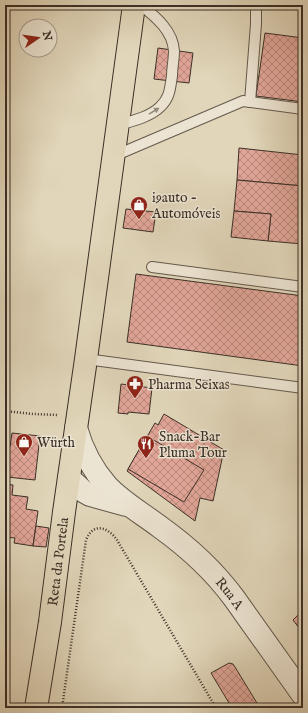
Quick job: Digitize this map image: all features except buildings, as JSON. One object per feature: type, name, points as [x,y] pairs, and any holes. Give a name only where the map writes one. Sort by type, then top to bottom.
[{"type":"main road","name":"Reta da Portela","points":[[36,708],[50,622],[134,5]]},
{"type":"street","points":[[77,421],[79,438],[87,457],[108,493]]},
{"type":"street","points":[[70,478],[89,476],[97,479],[108,493]]},
{"type":"street","points":[[64,512],[81,506],[108,493]]},
{"type":"street","name":"Rua A","points":[[108,493],[160,526],[209,569],[225,586],[303,695]]},
{"type":"lane","points":[[118,125],[146,116],[159,108],[165,102],[170,90],[174,53],[173,45],[167,31],[141,5]]},
{"type":"lane","points":[[250,102],[256,5]]},
{"type":"lane","points":[[114,156],[243,101],[303,109]]},
{"type":"lane","points":[[152,267],[303,288]]},
{"type":"lane","points":[[86,358],[303,388]]},
{"type":"path","points":[[5,411],[77,421]]},
{"type":"path","points":[[62,708],[86,540],[90,532],[97,528],[101,528],[108,530],[117,540],[216,708]]},
{"type":"place","name":"i9auto - Automóveis","points":[[139,220]]},
{"type":"place","name":"Pharma Seixas","points":[[135,399]]},
{"type":"place","name":"Würth","points":[[24,457]]},
{"type":"place","name":"Snack-Bar Pluma Tour","points":[[146,459]]}]
